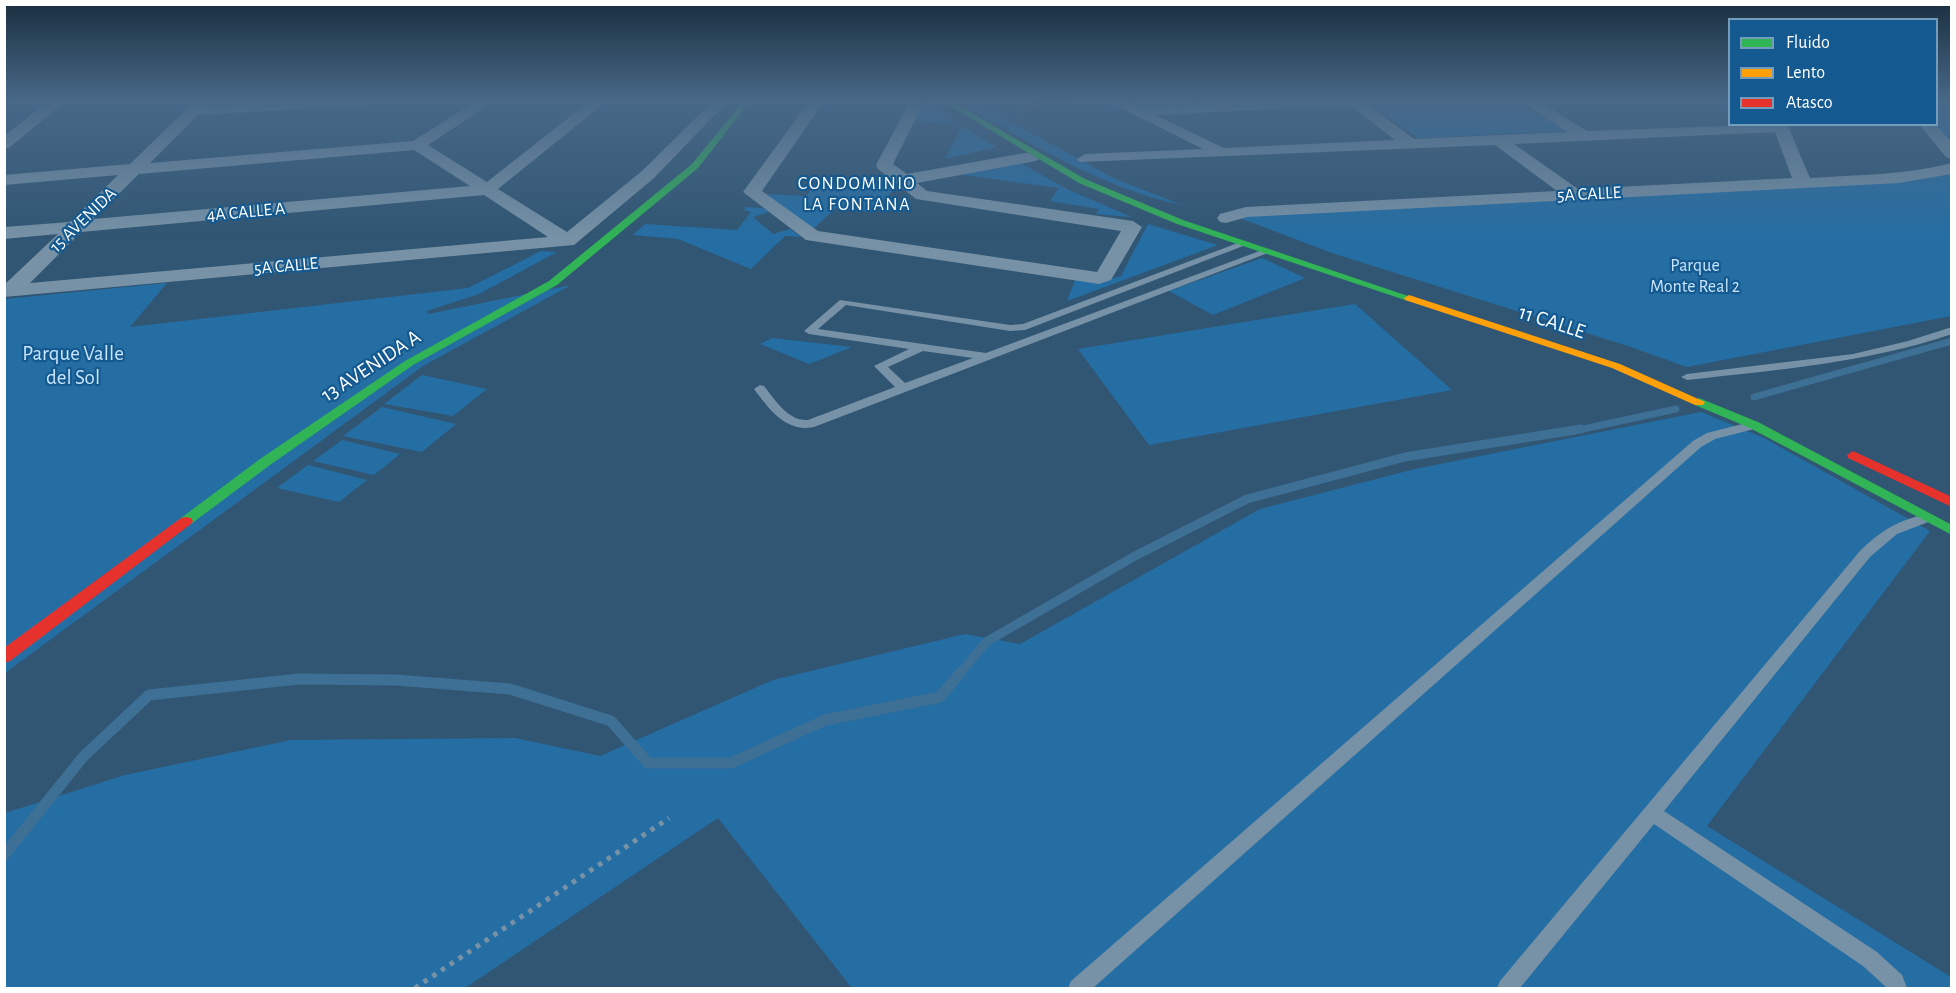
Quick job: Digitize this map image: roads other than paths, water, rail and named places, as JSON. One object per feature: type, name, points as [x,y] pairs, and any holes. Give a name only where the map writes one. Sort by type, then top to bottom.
[{"type":"main road","name":"13 AVENIDA A","points":[[4,657],[266,462],[409,363],[554,283],[695,166],[711,146]]},
{"type":"main road","points":[[1012,146],[1119,199],[1201,216],[1221,217],[1247,226]]},
{"type":"main road","points":[[1080,156],[1106,170]]},
{"type":"main road","name":"11 CALLE","points":[[1119,199],[1616,366],[1754,425],[1952,531]]},
{"type":"main road","points":[[1682,375],[1718,390]]},
{"type":"main road","points":[[1841,449],[1952,503]]},
{"type":"street","name":"15 AVENIDA","points":[[8,290],[158,146]]},
{"type":"street","points":[[4,180],[413,146]]},
{"type":"street","points":[[418,146],[567,242],[610,211],[677,146]]},
{"type":"street","points":[[487,190],[542,146]]},
{"type":"street","points":[[785,146],[752,192],[806,233],[1099,278],[1104,276],[1134,228],[926,196],[884,162],[893,146]]},
{"type":"street","points":[[1212,146],[1222,151]]},
{"type":"street","points":[[1080,156],[1319,146]]},
{"type":"street","points":[[1507,146],[1574,195]]},
{"type":"street","points":[[1789,146],[1801,173],[1802,183]]},
{"type":"street","points":[[904,180],[942,171],[987,167],[1022,153]]},
{"type":"street","name":"5A CALLE","points":[[1221,217],[1246,212],[1924,176],[1952,168]]},
{"type":"street","name":"4A CALLE A","points":[[4,233],[487,190]]},
{"type":"street","name":"5A CALLE","points":[[8,290],[567,242]]},
{"type":"lane","points":[[984,356],[809,331],[838,304],[844,302],[1010,328],[1025,327],[1246,243]]},
{"type":"lane","points":[[760,389],[791,424],[800,426],[810,424],[1268,250]]},
{"type":"lane","points":[[1682,375],[1853,357],[1911,344],[1952,330]]},
{"type":"lane","points":[[903,388],[880,366],[922,347]]},
{"type":"lane","points":[[1078,988],[1697,444],[1710,436],[1754,425]]},
{"type":"lane","points":[[1507,988],[1865,554],[1890,530],[1902,523],[1926,518]]},
{"type":"lane","points":[[1652,813],[1870,959],[1895,982],[1897,988]]},
{"type":"waterway","points":[[1754,397],[1952,341]]},
{"type":"waterway","points":[[1574,431],[1676,409]]},
{"type":"waterway","points":[[959,675],[986,642],[1135,556],[1247,499],[1405,457],[1581,429]]},
{"type":"waterway","points":[[4,855],[83,757],[149,695],[299,679],[396,680],[510,689],[611,721],[648,763],[731,763],[825,720],[940,697],[960,673]]},
{"type":"district","name":"CONDOMINIO LA FONTANA","points":[[857,194]]},
{"type":"park label","name":"Parque Monte Real 2","points":[[1695,276]]},
{"type":"park label","name":"Parque Valle del Sol","points":[[73,366]]}]
